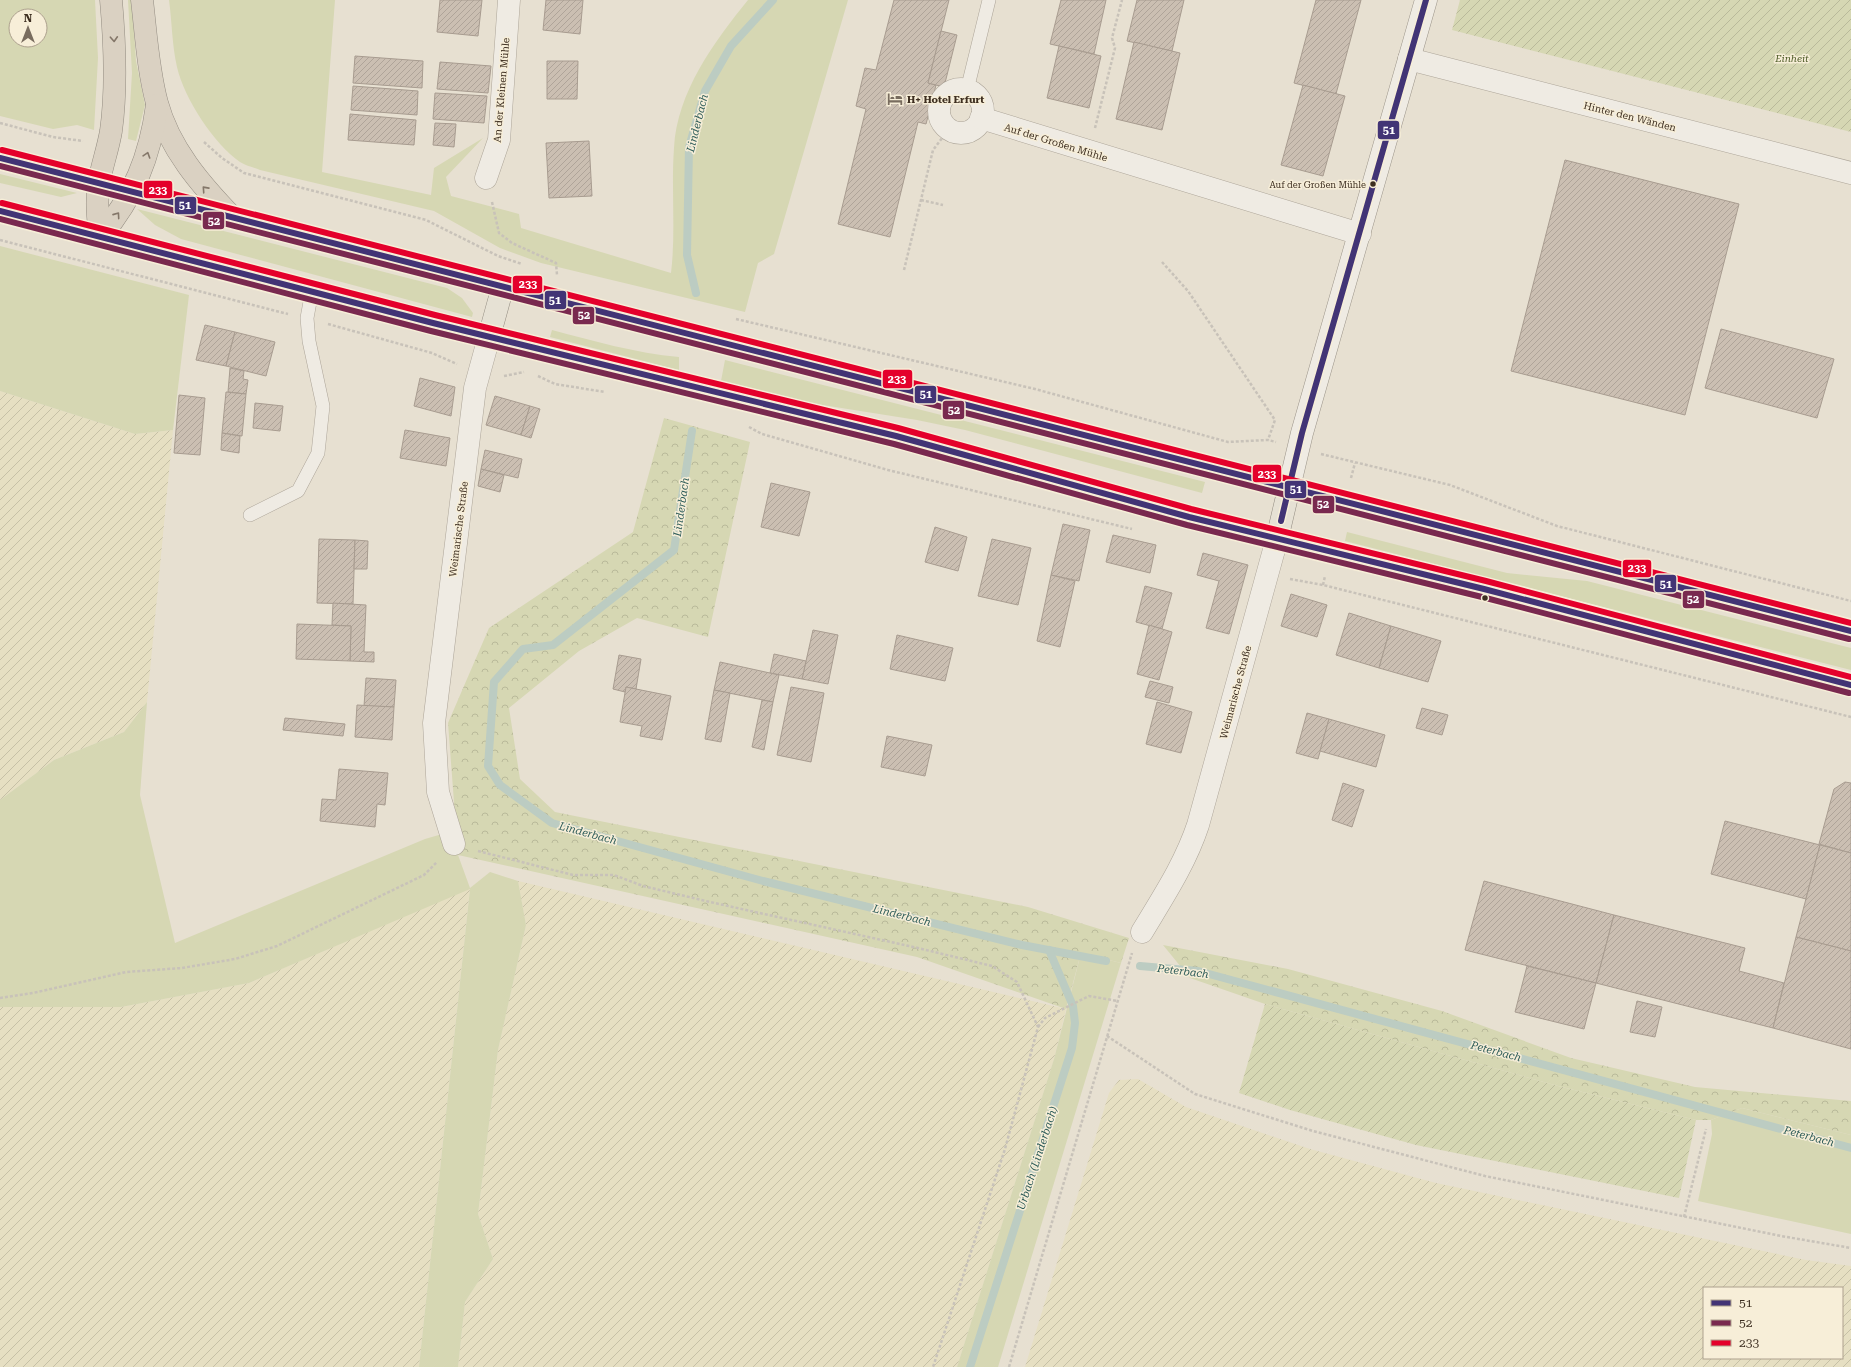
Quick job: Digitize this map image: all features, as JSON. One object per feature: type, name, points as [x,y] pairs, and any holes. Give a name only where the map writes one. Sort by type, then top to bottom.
[{"type":"highway","points":[[100,237],[97,209],[99,183],[111,132],[114,103],[114,38],[111,0]]},
{"type":"highway","points":[[142,0],[149,67],[157,104],[167,128],[189,167],[203,188],[232,218]]},
{"type":"highway","points":[[100,237],[118,215],[132,191],[153,135],[157,104]]},
{"type":"main road","points":[[0,158],[1851,631]]},
{"type":"main road","points":[[0,211],[489,337],[881,433],[1277,539],[1484,589],[1851,685]]},
{"type":"main road","points":[[489,337],[503,286]]},
{"type":"main road","points":[[1277,539],[1289,488]]},
{"type":"street","name":"An der Kleinen Mühle","points":[[486,178],[499,140],[508,0]]},
{"type":"street","points":[[1289,488],[1302,433],[1426,0]]},
{"type":"street","name":"Hinter den Wänden","points":[[1409,60],[1851,173]]},
{"type":"street","points":[[967,90],[979,99],[983,110],[981,118],[978,125],[967,132],[956,132],[943,124],[935,106],[950,92],[967,90]]},
{"type":"street","name":"Auf der Großen Mühle","points":[[981,118],[1360,234]]},
{"type":"street","name":"Weimarische Straße","points":[[454,844],[438,792],[434,723],[474,395],[489,337]]},
{"type":"street","name":"Weimarische Straße","points":[[1142,932],[1175,878],[1192,844],[1277,539]]},
{"type":"lane","points":[[967,90],[989,0]]},
{"type":"lane","points":[[250,515],[298,491],[318,454],[323,406],[309,341],[307,318],[312,292]]},
{"type":"path","points":[[1089,152],[1115,48],[1112,38],[1122,0]]},
{"type":"path","points":[[0,123],[53,136],[76,139]]},
{"type":"path","points":[[904,270],[933,150],[949,129]]},
{"type":"path","points":[[202,140],[222,158],[244,173],[426,220],[498,256],[528,266]]},
{"type":"path","points":[[486,178],[499,233],[512,243],[556,263],[557,276],[550,274]]},
{"type":"path","points":[[921,200],[943,205]]},
{"type":"path","points":[[0,240],[307,318],[432,353],[460,365],[502,376],[531,372]]},
{"type":"path","points":[[734,318],[1035,390],[1228,442],[1268,440],[1275,420],[1188,291],[1162,262]]},
{"type":"path","points":[[537,375],[555,384],[612,393]]},
{"type":"path","points":[[745,424],[762,434],[888,470],[1138,530]]},
{"type":"path","points":[[1328,456],[1450,485],[1557,526],[1851,601]]},
{"type":"path","points":[[1294,581],[1323,585],[1851,717]]},
{"type":"path","points":[[0,998],[33,993],[126,972],[182,968],[235,959],[277,946],[424,875],[454,844],[574,875],[614,875],[643,886],[992,966],[1017,982],[1038,1027]]},
{"type":"path","points":[[1009,1367],[1133,948],[1142,932]]},
{"type":"path","points":[[933,1367],[1005,1149],[1038,1027],[1045,1018],[1089,996],[1118,1001]]},
{"type":"path","points":[[1107,1036],[1196,1094],[1305,1129],[1485,1176],[1684,1217],[1851,1248]]},
{"type":"path","points":[[1684,1217],[1706,1129]]},
{"type":"shaded area","points":[[0,391],[135,434],[173,430],[147,702],[124,732],[54,760],[0,800]]},
{"type":"shaded area","points":[[518,881],[1066,1009],[1054,1059],[957,1367],[458,1367],[465,1302],[493,1259],[478,1214],[498,1050],[526,925]]},
{"type":"shaded area","points":[[470,888],[419,1367],[0,1367],[0,1007],[121,1007],[249,983]]},
{"type":"shaded area","points":[[1138,1079],[1186,1107],[1310,1149],[1436,1183],[1806,1260],[1851,1266],[1851,1367],[1025,1367],[1109,1093],[1119,1080]]},
{"type":"green space","points":[[0,0],[95,0],[98,58],[94,130],[77,125],[53,129],[0,116]]},
{"type":"green space","points":[[128,0],[132,0],[136,61],[145,105],[136,141],[128,139],[132,73]]},
{"type":"green space","points":[[169,0],[335,0],[322,172],[431,195],[434,168],[483,138],[446,177],[451,196],[519,214],[521,228],[671,273],[673,242],[673,163],[677,127],[682,107],[690,88],[710,51],[748,0],[848,0],[774,254],[758,263],[745,312],[541,263],[500,248],[434,211],[260,170],[240,162],[220,144],[210,132],[193,106],[186,92],[175,59]]},
{"type":"green space","name":"Einheit","points":[[1460,0],[1851,0],[1851,132],[1452,30]]},
{"type":"green space","points":[[0,174],[77,193],[61,197],[0,183]]},
{"type":"green space","points":[[137,209],[447,288],[462,298],[473,313],[472,317],[181,239],[155,225]]},
{"type":"green space","points":[[0,246],[189,295],[173,430],[135,434],[0,391]]},
{"type":"green space","points":[[552,330],[631,350],[679,357],[679,370],[550,337]]},
{"type":"green space","points":[[725,360],[1205,482],[1202,493],[965,430],[917,420],[810,403],[721,381]]},
{"type":"green space","points":[[664,418],[750,442],[708,637],[637,618],[579,651],[509,708],[520,779],[555,812],[1028,907],[1129,938],[1121,963],[1081,953],[1066,1009],[917,957],[458,855],[448,723],[489,628],[633,532]]},
{"type":"green space","points":[[1347,532],[1507,573],[1587,581],[1851,648],[1851,670],[1345,541]]},
{"type":"green space","points":[[147,702],[140,795],[175,943],[425,839],[456,830],[458,855],[470,888],[490,872],[518,881],[526,925],[498,1050],[478,1214],[493,1259],[465,1302],[458,1367],[419,1367],[470,889],[249,983],[121,1007],[0,1007],[0,800],[54,760],[124,732]]},
{"type":"green space","points":[[1163,945],[1288,969],[1442,1011],[1571,1058],[1695,1087],[1851,1101],[1851,1135],[1742,1108],[1711,1120],[1696,1120],[1558,1086],[1265,1004],[1190,978]]},
{"type":"green space","points":[[1081,953],[1121,963],[998,1367],[957,1367],[1054,1059]]},
{"type":"green space","points":[[1265,1004],[1558,1086],[1696,1120],[1679,1198],[1416,1145],[1290,1110],[1239,1093]]},
{"type":"green space","points":[[1742,1108],[1851,1135],[1851,1234],[1698,1201],[1712,1134],[1711,1120]]},
{"type":"building","points":[[440,0],[482,0],[478,36],[437,32]]},
{"type":"building","points":[[546,0],[583,0],[580,34],[543,30]]},
{"type":"building","points":[[894,0],[949,0],[928,83],[936,85],[926,124],[918,122],[890,237],[838,224],[866,109],[856,106],[865,68],[876,70]]},
{"type":"building","points":[[1061,0],[1106,0],[1094,54],[1050,44]]},
{"type":"building","points":[[1137,0],[1184,0],[1172,51],[1127,41]]},
{"type":"building","points":[[1316,0],[1361,0],[1336,94],[1294,83]]},
{"type":"building","points":[[941,31],[957,35],[944,87],[928,83]]},
{"type":"building","points":[[1134,42],[1180,53],[1162,130],[1116,119]]},
{"type":"building","points":[[1059,46],[1101,56],[1089,108],[1047,98]]},
{"type":"building","points":[[355,56],[423,61],[422,88],[353,83]]},
{"type":"building","points":[[547,61],[578,61],[577,99],[547,99]]},
{"type":"building","points":[[440,62],[491,66],[488,93],[437,89]]},
{"type":"building","points":[[1303,85],[1345,96],[1323,176],[1281,165]]},
{"type":"building","points":[[353,86],[418,91],[417,115],[351,110]]},
{"type":"building","points":[[435,93],[487,96],[484,123],[433,119]]},
{"type":"building","points":[[350,114],[416,120],[414,145],[348,140]]},
{"type":"building","points":[[435,123],[456,124],[454,147],[433,145]]},
{"type":"building","points":[[589,141],[592,196],[549,198],[546,143]]},
{"type":"building","points":[[1565,160],[1739,204],[1685,415],[1511,371]]},
{"type":"building","points":[[205,325],[235,332],[226,366],[196,360]]},
{"type":"building","points":[[1721,329],[1834,359],[1817,418],[1705,388]]},
{"type":"building","points":[[235,332],[275,342],[266,376],[226,366]]},
{"type":"building","points":[[230,368],[244,371],[243,379],[248,380],[246,394],[228,392]]},
{"type":"building","points":[[420,378],[455,387],[451,416],[414,406]]},
{"type":"building","points":[[226,392],[246,394],[242,436],[222,433]]},
{"type":"building","points":[[179,395],[205,398],[200,455],[174,453]]},
{"type":"building","points":[[495,396],[530,406],[521,435],[486,425]]},
{"type":"building","points":[[255,403],[283,406],[280,431],[253,428]]},
{"type":"building","points":[[530,406],[540,409],[531,438],[521,435]]},
{"type":"building","points":[[405,430],[450,438],[446,466],[400,458]]},
{"type":"building","points":[[222,433],[240,436],[239,453],[221,450]]},
{"type":"building","points":[[485,450],[522,459],[518,478],[481,469]]},
{"type":"building","points":[[481,469],[504,475],[500,492],[478,486]]},
{"type":"building","points":[[771,483],[810,492],[799,536],[761,527]]},
{"type":"building","points":[[1063,524],[1090,530],[1079,581],[1051,575]]},
{"type":"building","points":[[935,527],[967,537],[958,571],[925,562]]},
{"type":"building","points":[[1113,535],[1156,545],[1150,573],[1106,562]]},
{"type":"building","points":[[319,539],[355,540],[353,604],[317,603]]},
{"type":"building","points":[[992,539],[1031,548],[1018,605],[978,596]]},
{"type":"building","points":[[355,540],[368,541],[367,569],[354,569]]},
{"type":"building","points":[[1203,553],[1248,565],[1229,634],[1206,628],[1219,581],[1197,575]]},
{"type":"building","points":[[1051,575],[1075,581],[1060,647],[1037,641]]},
{"type":"building","points":[[1145,586],[1172,593],[1162,629],[1136,622]]},
{"type":"building","points":[[1291,594],[1327,605],[1317,637],[1281,626]]},
{"type":"building","points":[[333,603],[366,605],[364,652],[374,652],[374,662],[350,661],[351,626],[332,625]]},
{"type":"building","points":[[1349,613],[1391,626],[1379,668],[1336,655]]},
{"type":"building","points":[[297,624],[351,626],[350,661],[296,659]]},
{"type":"building","points":[[1149,625],[1172,632],[1159,680],[1137,674]]},
{"type":"building","points":[[1391,626],[1441,641],[1428,682],[1379,668]]},
{"type":"building","points":[[813,630],[838,635],[828,684],[802,679]]},
{"type":"building","points":[[897,635],[953,648],[945,681],[890,669]]},
{"type":"building","points":[[774,654],[806,661],[802,679],[770,673]]},
{"type":"building","points":[[619,655],[641,659],[636,689],[626,687],[625,692],[613,689]]},
{"type":"building","points":[[720,662],[779,675],[773,702],[714,690]]},
{"type":"building","points":[[366,678],[396,680],[394,707],[364,706]]},
{"type":"building","points":[[1150,681],[1173,687],[1169,703],[1145,697]]},
{"type":"building","points":[[626,687],[671,696],[662,740],[640,736],[642,726],[620,722]]},
{"type":"building","points":[[791,687],[824,693],[811,762],[777,755]]},
{"type":"building","points":[[714,690],[730,693],[721,742],[705,739]]},
{"type":"building","points":[[762,700],[773,702],[764,750],[752,747]]},
{"type":"building","points":[[1157,702],[1192,712],[1181,753],[1146,744]]},
{"type":"building","points":[[357,705],[394,707],[392,740],[355,737]]},
{"type":"building","points":[[1422,708],[1448,715],[1442,735],[1416,728]]},
{"type":"building","points":[[1307,713],[1329,719],[1318,759],[1296,753]]},
{"type":"building","points":[[285,718],[345,724],[343,736],[283,730]]},
{"type":"building","points":[[1329,719],[1385,735],[1376,767],[1320,751]]},
{"type":"building","points":[[887,736],[932,745],[925,776],[881,767]]},
{"type":"building","points":[[339,769],[388,773],[385,805],[377,804],[375,827],[320,821],[322,799],[336,800]]},
{"type":"building","points":[[1845,782],[1851,783],[1851,853],[1819,844],[1834,789]]},
{"type":"building","points":[[1343,783],[1364,790],[1352,827],[1332,820]]},
{"type":"building","points":[[1725,821],[1820,845],[1806,899],[1711,874]]},
{"type":"building","points":[[1820,845],[1851,853],[1851,951],[1796,937]]},
{"type":"building","points":[[1484,881],[1614,915],[1596,983],[1465,950]]},
{"type":"building","points":[[1614,915],[1745,948],[1739,971],[1784,983],[1773,1028],[1596,983]]},
{"type":"building","points":[[1796,937],[1851,951],[1851,1049],[1773,1028]]},
{"type":"building","points":[[1527,966],[1596,983],[1584,1029],[1515,1012]]},
{"type":"building","points":[[1637,1001],[1662,1007],[1655,1037],[1630,1032]]},
{"type":"waterway","name":"Linderbach","points":[[696,293],[687,255],[689,147],[705,91],[731,46],[773,0]]},
{"type":"waterway","name":"Linderbach","points":[[692,431],[674,550],[553,645],[523,649],[494,682],[488,766],[500,785],[552,823],[763,881],[1022,945],[1106,961]]},
{"type":"waterway","name":"Urbach (Linderbach)","points":[[970,1367],[1072,1048],[1075,1023],[1073,1006],[1049,950]]},
{"type":"waterway","name":"Peterbach","points":[[1140,966],[1198,971],[1851,1148]]},
{"type":"transit line","name":"51","points":[[1281,521],[1302,433],[1426,0]]},
{"type":"transit line","name":"233","points":[[2,150],[1851,623]]},
{"type":"transit line","name":"51","points":[[0,158],[1851,631]]},
{"type":"transit line","name":"52","points":[[0,166],[1849,639]]},
{"type":"transit line","name":"233","points":[[2,203],[435,315],[898,428],[1191,509],[1486,581],[1851,677]]},
{"type":"transit line","name":"51","points":[[0,211],[433,323],[896,436],[1189,517],[1484,589],[1851,685]]},
{"type":"transit line","name":"52","points":[[0,219],[431,331],[894,444],[1187,525],[1482,597],[1849,693]]},
{"type":"place","name":"H+ Hotel Erfurt","points":[[895,99]]},
{"type":"place","name":"Auf der Großen Mühle","points":[[1373,184]]}]
